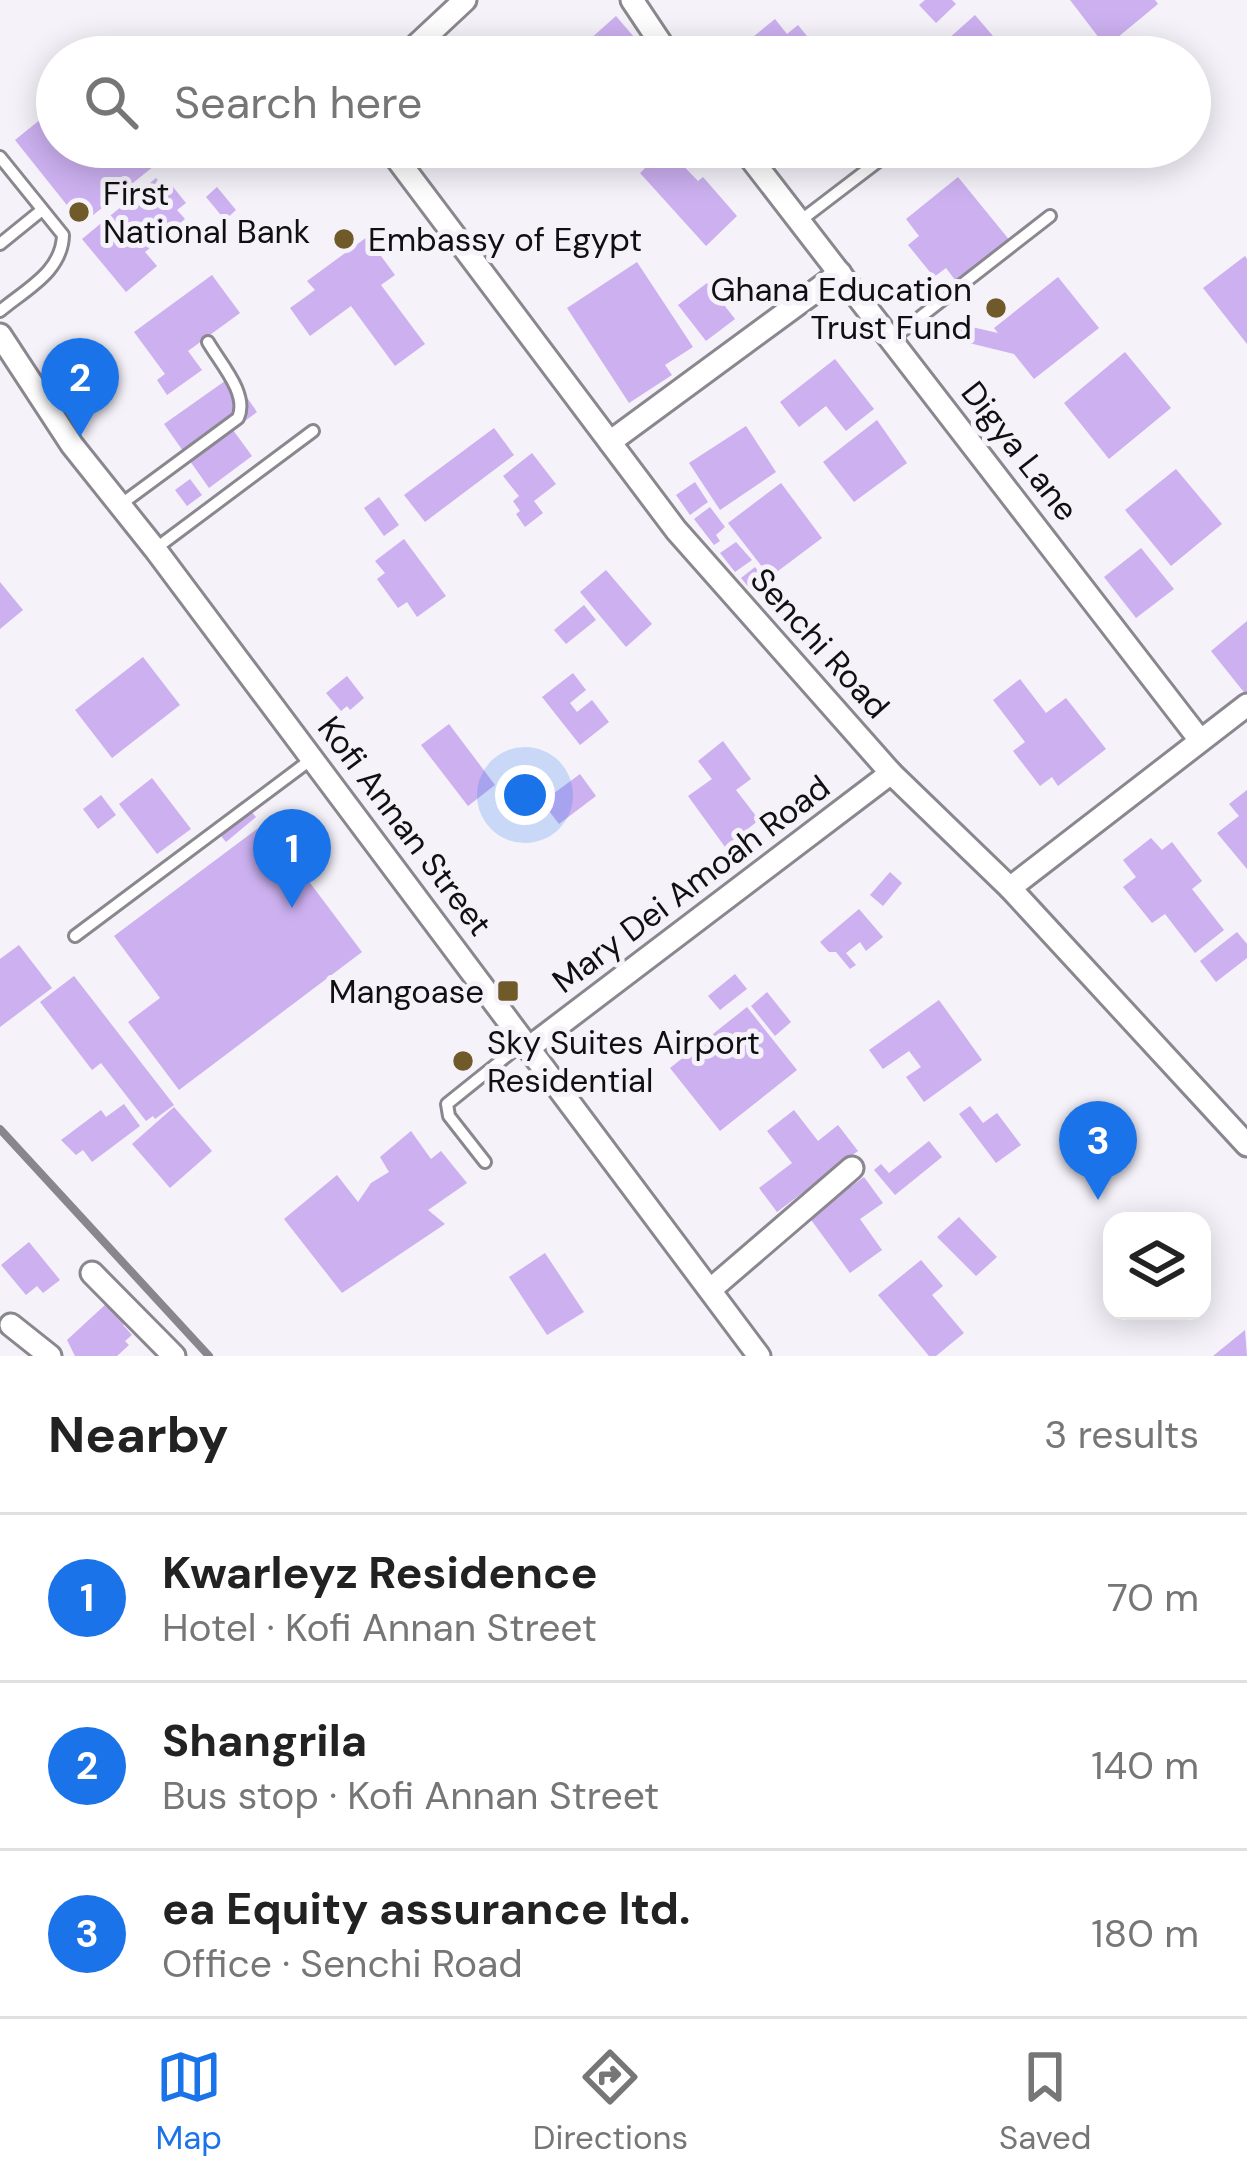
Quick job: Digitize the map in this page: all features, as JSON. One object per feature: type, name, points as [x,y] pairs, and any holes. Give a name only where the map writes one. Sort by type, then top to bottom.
[{"type":"street","points":[[426,36],[465,0]]},
{"type":"street","points":[[632,0],[656,36]]},
{"type":"street","name":"Senchi Road","points":[[404,168],[676,530],[892,773],[1010,888],[1247,1145]]},
{"type":"street","name":"Digya Lane","points":[[758,168],[1200,740]]},
{"type":"street","points":[[610,442],[840,273]]},
{"type":"street","name":"Kofi Annan Street","points":[[0,335],[71,445],[313,758],[759,1356]]},
{"type":"street","points":[[1010,888],[1247,705]]},
{"type":"street","name":"Mary Dei Amoah Road","points":[[528,1044],[892,773]]},
{"type":"street","points":[[710,1290],[852,1168]]},
{"type":"street","points":[[92,1273],[174,1356]]},
{"type":"street","points":[[10,1325],[50,1356]]},
{"type":"lane","points":[[0,157],[63,236],[56,265],[0,310]]},
{"type":"lane","points":[[800,221],[869,168]]},
{"type":"lane","points":[[0,244],[42,209]]},
{"type":"lane","points":[[892,339],[1049,216]]},
{"type":"lane","points":[[120,506],[243,410],[241,398],[208,342]]},
{"type":"lane","points":[[155,549],[314,430]]},
{"type":"lane","points":[[75,936],[313,758]]},
{"type":"lane","points":[[485,1162],[449,1116],[447,1103],[528,1044]]},
{"type":"building","points":[[925,0],[956,4],[936,23],[919,5]]},
{"type":"building","points":[[1070,0],[1155,0],[1158,4],[1119,36],[1098,36]]},
{"type":"building","points":[[975,15],[993,36],[952,36]]},
{"type":"building","points":[[616,16],[633,36],[594,36]]},
{"type":"building","points":[[775,19],[787,34],[798,25],[807,36],[754,36]]},
{"type":"building","points":[[36,123],[36,166],[15,140]]},
{"type":"building","points":[[37,168],[152,168],[82,224]]},
{"type":"building","points":[[645,168],[685,168],[698,181],[703,177],[737,216],[706,246],[640,173]]},
{"type":"building","points":[[958,177],[1011,242],[962,289],[946,268],[934,277],[908,245],[919,236],[906,219]]},
{"type":"building","points":[[156,178],[167,192],[173,187],[186,203],[177,210],[185,219],[145,252],[157,266],[126,292],[82,239]]},
{"type":"building","points":[[217,187],[236,210],[225,220],[206,197]]},
{"type":"building","points":[[367,237],[395,275],[381,285],[425,344],[395,366],[351,306],[310,336],[290,308],[315,290],[307,281]]},
{"type":"building","points":[[1245,256],[1247,259],[1247,344],[1203,288]]},
{"type":"building","points":[[637,262],[693,347],[665,365],[672,375],[629,403],[567,308]]},
{"type":"building","points":[[212,275],[240,313],[188,351],[202,370],[167,395],[157,380],[165,374],[134,332]]},
{"type":"building","points":[[1058,277],[1099,328],[1034,379],[1014,354],[957,340],[941,320],[998,333],[994,328]]},
{"type":"building","points":[[707,283],[735,319],[706,341],[678,305]]},
{"type":"building","points":[[1125,352],[1171,408],[1109,459],[1064,403]]},
{"type":"building","points":[[835,359],[874,409],[846,431],[826,406],[799,427],[780,402]]},
{"type":"building","points":[[232,376],[257,412],[233,430],[252,456],[209,488],[164,424]]},
{"type":"building","points":[[877,420],[907,463],[854,502],[823,462]]},
{"type":"building","points":[[746,426],[776,472],[720,510],[689,463]]},
{"type":"building","points":[[494,428],[514,455],[425,522],[404,495]]},
{"type":"building","points":[[532,453],[556,484],[534,501],[543,513],[525,527],[513,501],[519,496],[503,476]]},
{"type":"building","points":[[1176,469],[1222,524],[1171,566],[1125,510]]},
{"type":"building","points":[[190,479],[202,495],[187,506],[175,490]]},
{"type":"building","points":[[695,482],[708,502],[690,515],[676,495]]},
{"type":"building","points":[[781,483],[822,538],[770,577],[728,523]]},
{"type":"building","points":[[379,497],[399,525],[384,536],[364,508]]},
{"type":"building","points":[[710,507],[725,527],[714,545],[694,519]]},
{"type":"building","points":[[404,539],[446,596],[417,617],[407,602],[398,608],[377,579],[385,573],[375,561]]},
{"type":"building","points":[[736,542],[752,560],[735,572],[720,553]]},
{"type":"building","points":[[1141,548],[1174,589],[1136,618],[1104,577]]},
{"type":"building","points":[[755,567],[768,584],[755,595],[741,578]]},
{"type":"building","points":[[606,570],[652,624],[626,647],[580,592]]},
{"type":"building","points":[[0,582],[23,610],[0,629]]},
{"type":"building","points":[[584,605],[596,620],[566,644],[554,630]]},
{"type":"building","points":[[1247,621],[1247,696],[1211,651]]},
{"type":"building","points":[[143,657],[180,705],[112,758],[75,710]]},
{"type":"building","points":[[573,673],[586,690],[570,703],[577,712],[592,700],[609,722],[580,745],[542,697]]},
{"type":"building","points":[[347,676],[364,698],[341,711],[326,693]]},
{"type":"building","points":[[1020,679],[1046,713],[1066,698],[1106,749],[1058,786],[1052,777],[1040,786],[1013,751],[1025,742],[993,700]]},
{"type":"building","points":[[449,724],[495,785],[468,806],[421,745]]},
{"type":"building","points":[[723,741],[751,779],[736,790],[759,820],[725,847],[688,796],[712,779],[698,761]]},
{"type":"building","points":[[580,774],[596,796],[559,824],[542,802]]},
{"type":"building","points":[[152,778],[191,829],[157,854],[119,804]]},
{"type":"building","points":[[1247,790],[1247,869],[1217,833],[1239,816],[1229,804]]},
{"type":"building","points":[[101,795],[116,815],[98,829],[83,809]]},
{"type":"building","points":[[242,801],[256,817],[226,842],[212,825]]},
{"type":"building","points":[[265,823],[362,952],[179,1090],[128,1022],[160,998],[114,936]]},
{"type":"building","points":[[1151,838],[1162,850],[1172,842],[1202,881],[1192,889],[1224,930],[1195,953],[1165,914],[1152,923],[1123,887],[1136,877],[1123,860]]},
{"type":"building","points":[[890,872],[902,883],[883,906],[870,895]]},
{"type":"building","points":[[859,909],[883,937],[866,951],[860,942],[846,953],[856,965],[850,969],[820,942]]},
{"type":"building","points":[[1237,932],[1247,944],[1247,958],[1216,982],[1200,961]]},
{"type":"building","points":[[19,945],[52,988],[0,1027],[0,959]]},
{"type":"building","points":[[735,974],[747,989],[720,1010],[708,996]]},
{"type":"building","points":[[74,976],[174,1105],[155,1119],[146,1121],[101,1063],[92,1070],[40,1002]]},
{"type":"building","points":[[767,992],[791,1022],[775,1036],[751,1006]]},
{"type":"building","points":[[939,1000],[982,1060],[924,1102],[906,1077],[921,1067],[909,1051],[883,1069],[869,1050]]},
{"type":"building","points":[[747,1007],[797,1070],[720,1131],[670,1068]]},
{"type":"building","points":[[124,1104],[140,1126],[92,1162],[83,1150],[76,1155],[61,1140],[101,1110],[106,1117]]},
{"type":"building","points":[[970,1106],[983,1123],[997,1113],[1021,1145],[996,1163],[959,1114]]},
{"type":"building","points":[[174,1107],[212,1151],[170,1188],[132,1144]]},
{"type":"building","points":[[794,1110],[818,1141],[838,1125],[858,1151],[777,1212],[759,1188],[792,1163],[767,1131]]},
{"type":"building","points":[[411,1131],[431,1159],[441,1151],[467,1183],[428,1210],[445,1224],[342,1293],[284,1219],[337,1175],[358,1202],[371,1183],[389,1172],[380,1157]]},
{"type":"building","points":[[929,1141],[942,1157],[895,1195],[874,1170],[881,1164],[889,1173]]},
{"type":"building","points":[[864,1177],[883,1203],[860,1219],[882,1250],[850,1273],[809,1217]]},
{"type":"building","points":[[959,1217],[997,1257],[976,1276],[937,1237]]},
{"type":"building","points":[[29,1242],[60,1280],[43,1293],[37,1286],[26,1295],[1,1265]]},
{"type":"building","points":[[545,1253],[584,1312],[547,1335],[509,1277]]},
{"type":"building","points":[[921,1260],[943,1286],[932,1295],[964,1333],[936,1356],[929,1356],[878,1295]]},
{"type":"building","points":[[106,1304],[127,1321],[123,1325],[132,1335],[125,1341],[129,1345],[117,1356],[75,1356],[67,1340]]},
{"type":"building","points":[[1245,1330],[1247,1356],[1213,1356]]},
{"type":"railway","points":[[0,1129],[209,1356]]},
{"type":"place","name":"First National Bank","points":[[79,212]]},
{"type":"place","name":"Embassy of Egypt","points":[[344,239]]},
{"type":"place","name":"Ghana Education Trust Fund","points":[[996,308]]},
{"type":"place","name":"Shangrila","points":[[80,437]]},
{"type":"place","name":"Kwarleyz Residence","points":[[292,908]]},
{"type":"place","name":"Mangoase","points":[[508,991]]},
{"type":"place","name":"Sky Suites Airport Residential","points":[[463,1061]]},
{"type":"place","name":"ea Equity assurance ltd.","points":[[1098,1200]]}]
